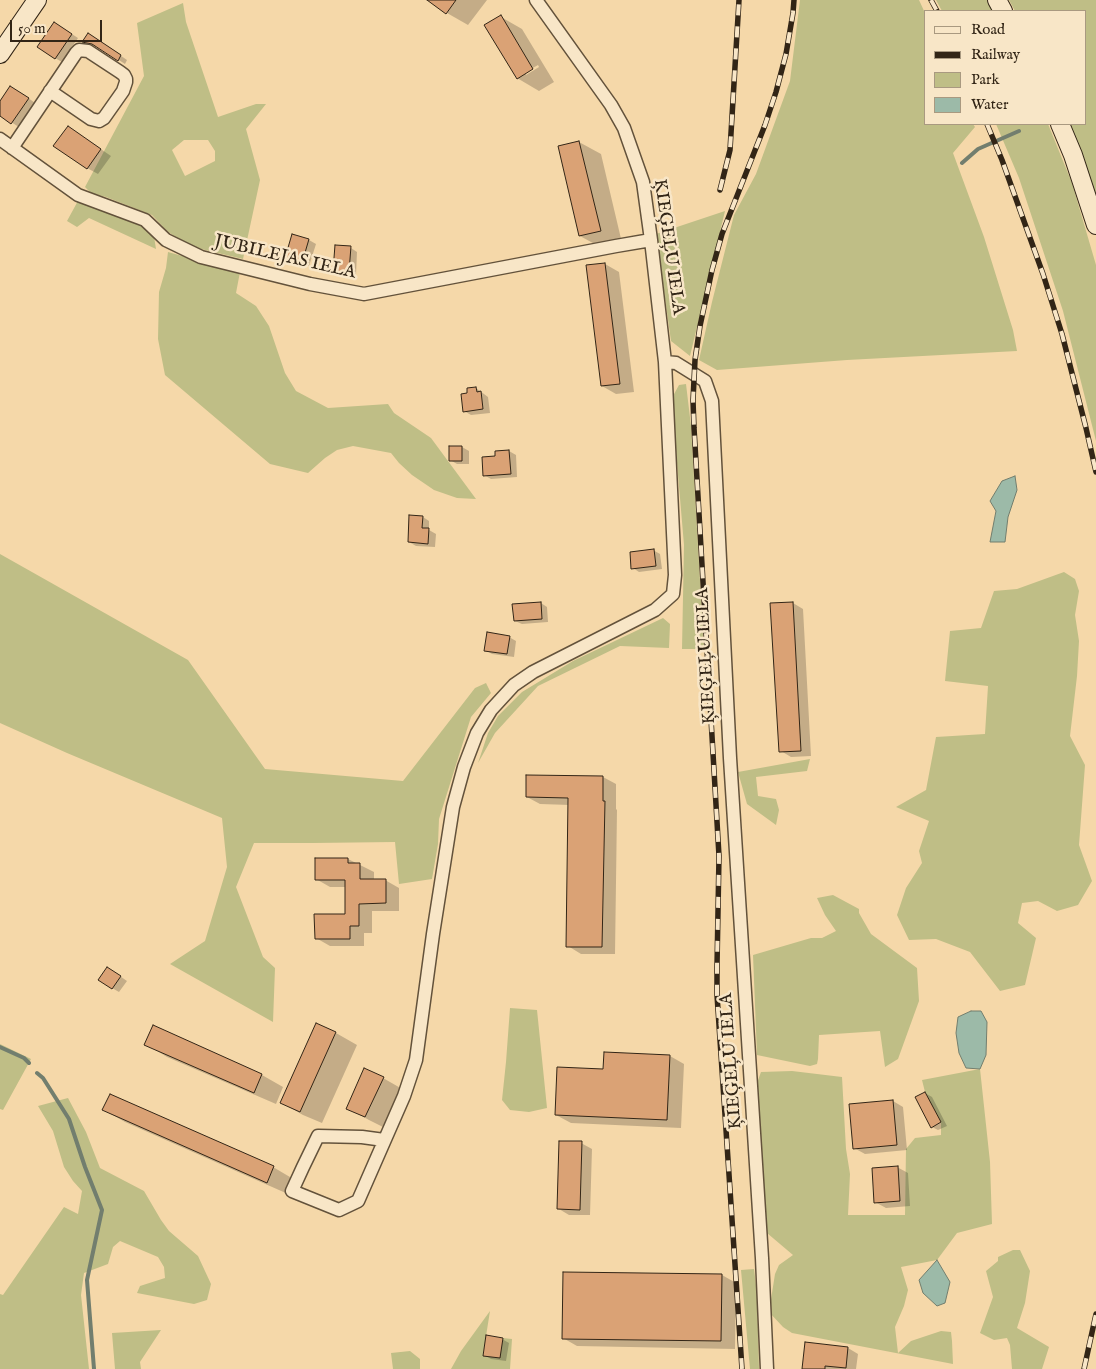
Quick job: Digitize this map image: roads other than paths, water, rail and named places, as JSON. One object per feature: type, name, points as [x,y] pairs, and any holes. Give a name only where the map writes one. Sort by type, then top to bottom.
[{"type":"main road","points":[[0,54],[36,1]]},
{"type":"main road","points":[[1060,125],[1096,225]]},
{"type":"street","name":"ĶIEĢEĻU IELA","points":[[536,0],[611,105],[624,128],[643,182],[665,362],[676,363],[705,381],[712,401],[730,758],[762,1258],[767,1369]]},
{"type":"street","points":[[12,148],[50,91],[79,50],[88,51],[120,72],[126,79],[123,91],[104,118],[99,121],[91,119],[50,91]]},
{"type":"street","name":"JUBILEJAS IELA","points":[[0,139],[78,196],[145,220],[166,240],[201,257],[310,284],[364,294],[651,240]]},
{"type":"street","points":[[384,1140],[362,1137],[318,1136],[292,1191],[339,1210],[358,1201],[404,1096],[416,1060],[453,807],[464,767],[477,734],[491,710],[514,685],[533,672],[655,610],[673,594],[674,575],[665,362]]},
{"type":"water","points":[[1015,476],[1017,490],[1008,517],[1005,542],[990,542],[996,511],[990,501],[1002,481]]},
{"type":"water","points":[[971,1011],[981,1011],[987,1022],[986,1055],[980,1069],[966,1068],[959,1053],[956,1033],[958,1017]]},
{"type":"water","points":[[937,1260],[950,1282],[945,1303],[937,1306],[923,1293],[919,1280]]},
{"type":"waterway","points":[[962,163],[978,149],[1019,131]]},
{"type":"waterway","points":[[0,1047],[24,1058],[29,1063]]},
{"type":"waterway","points":[[37,1073],[43,1078],[69,1119],[102,1210],[87,1280],[94,1369]]},
{"type":"railway","points":[[720,190],[730,150],[739,0]]},
{"type":"railway","points":[[742,1369],[717,995],[719,856],[693,400],[695,360],[712,270],[722,234],[776,92],[786,54],[794,0]]},
{"type":"railway","points":[[931,0],[936,10]]},
{"type":"railway","points":[[987,125],[1043,274],[1062,334],[1096,472]]},
{"type":"railway","points":[[1084,1369],[1096,1314]]}]
